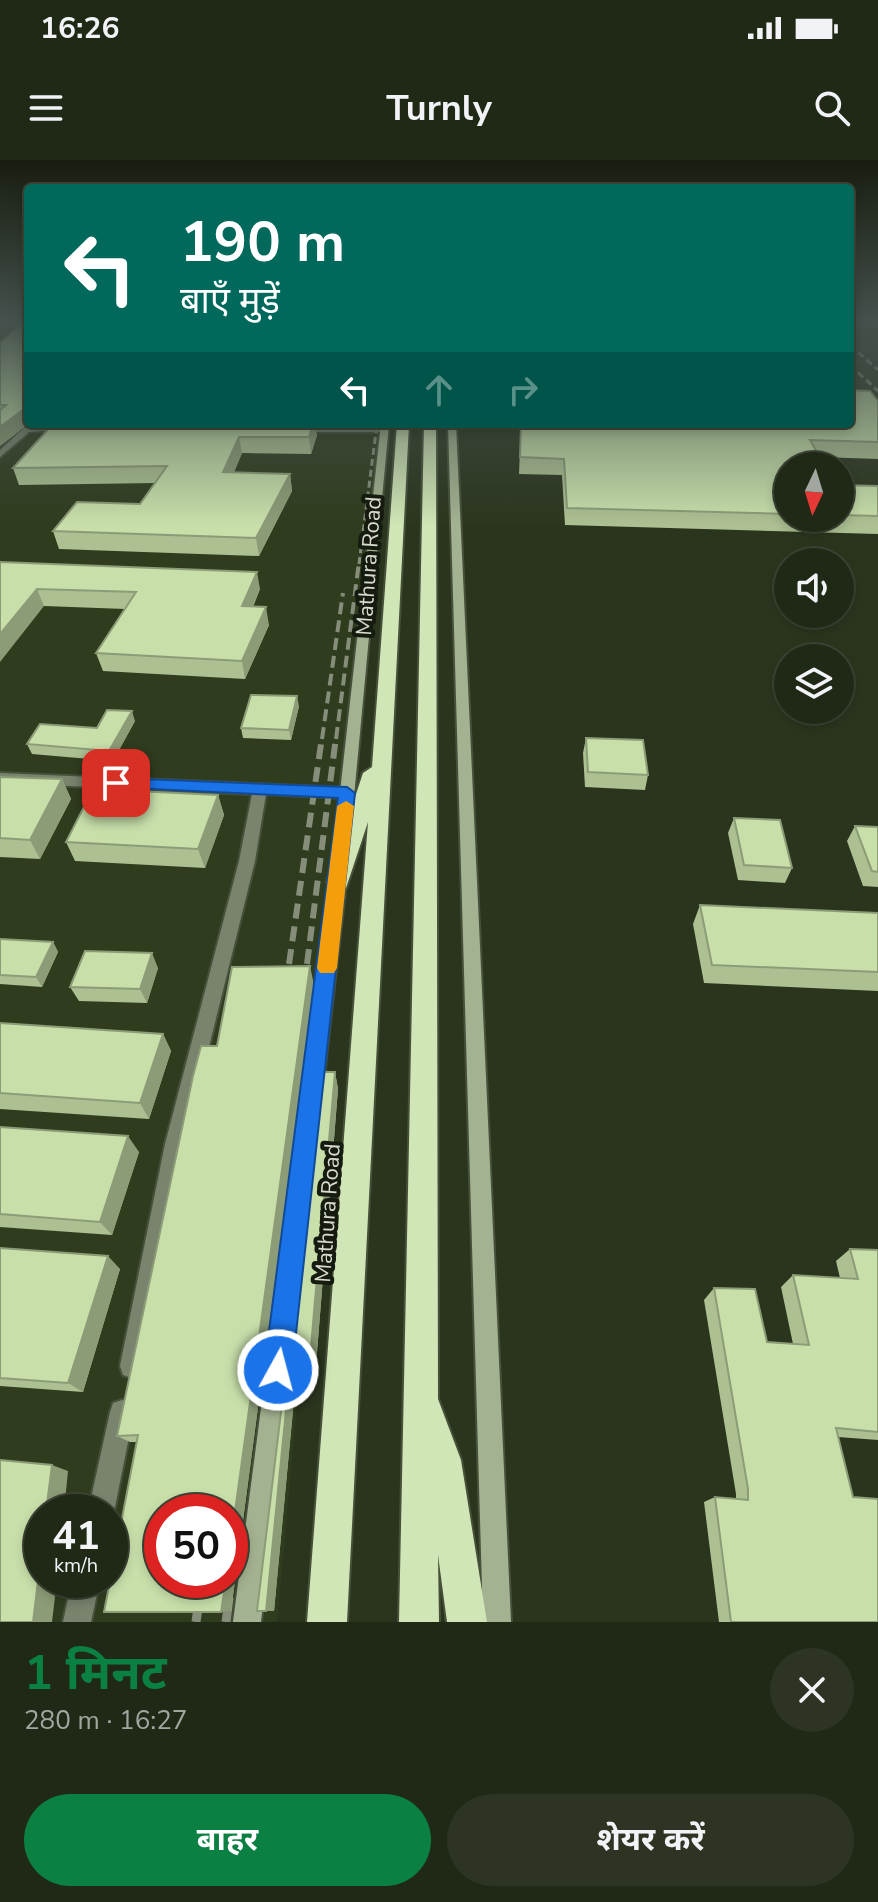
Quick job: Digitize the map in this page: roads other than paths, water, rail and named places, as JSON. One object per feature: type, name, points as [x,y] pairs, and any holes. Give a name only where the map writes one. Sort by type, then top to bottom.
[{"type":"highway","name":"Mathura Road","points":[[327,1622],[383,739],[391,428]]},
{"type":"highway","points":[[419,1622],[430,428]]},
{"type":"highway","points":[[338,882],[383,739]]},
{"type":"highway","points":[[421,1392],[443,1460],[467,1622]]},
{"type":"main road","points":[[247,1622],[391,428]]},
{"type":"main road","points":[[452,428],[497,1622]]},
{"type":"street","points":[[0,454],[27,430],[63,428]]},
{"type":"street","points":[[281,430],[336,428]]},
{"type":"street","points":[[0,778],[347,793]]},
{"type":"street","points":[[105,1494],[175,1144],[247,861],[260,789]]},
{"type":"street","points":[[77,1622],[82,1598]]},
{"type":"railway","points":[[359,564],[376,428]]},
{"type":"railway","points":[[336,739],[359,562]]},
{"type":"railway","points":[[322,739],[343,593]]},
{"type":"railway","points":[[289,964],[322,737]]},
{"type":"railway","points":[[307,964],[336,737]]},
{"type":"railway","points":[[285,989],[289,962]]},
{"type":"railway","points":[[304,987],[307,962]]},
{"type":"railway","points":[[196,1622],[199,1598]]},
{"type":"railway","points":[[226,1622],[229,1598]]}]
